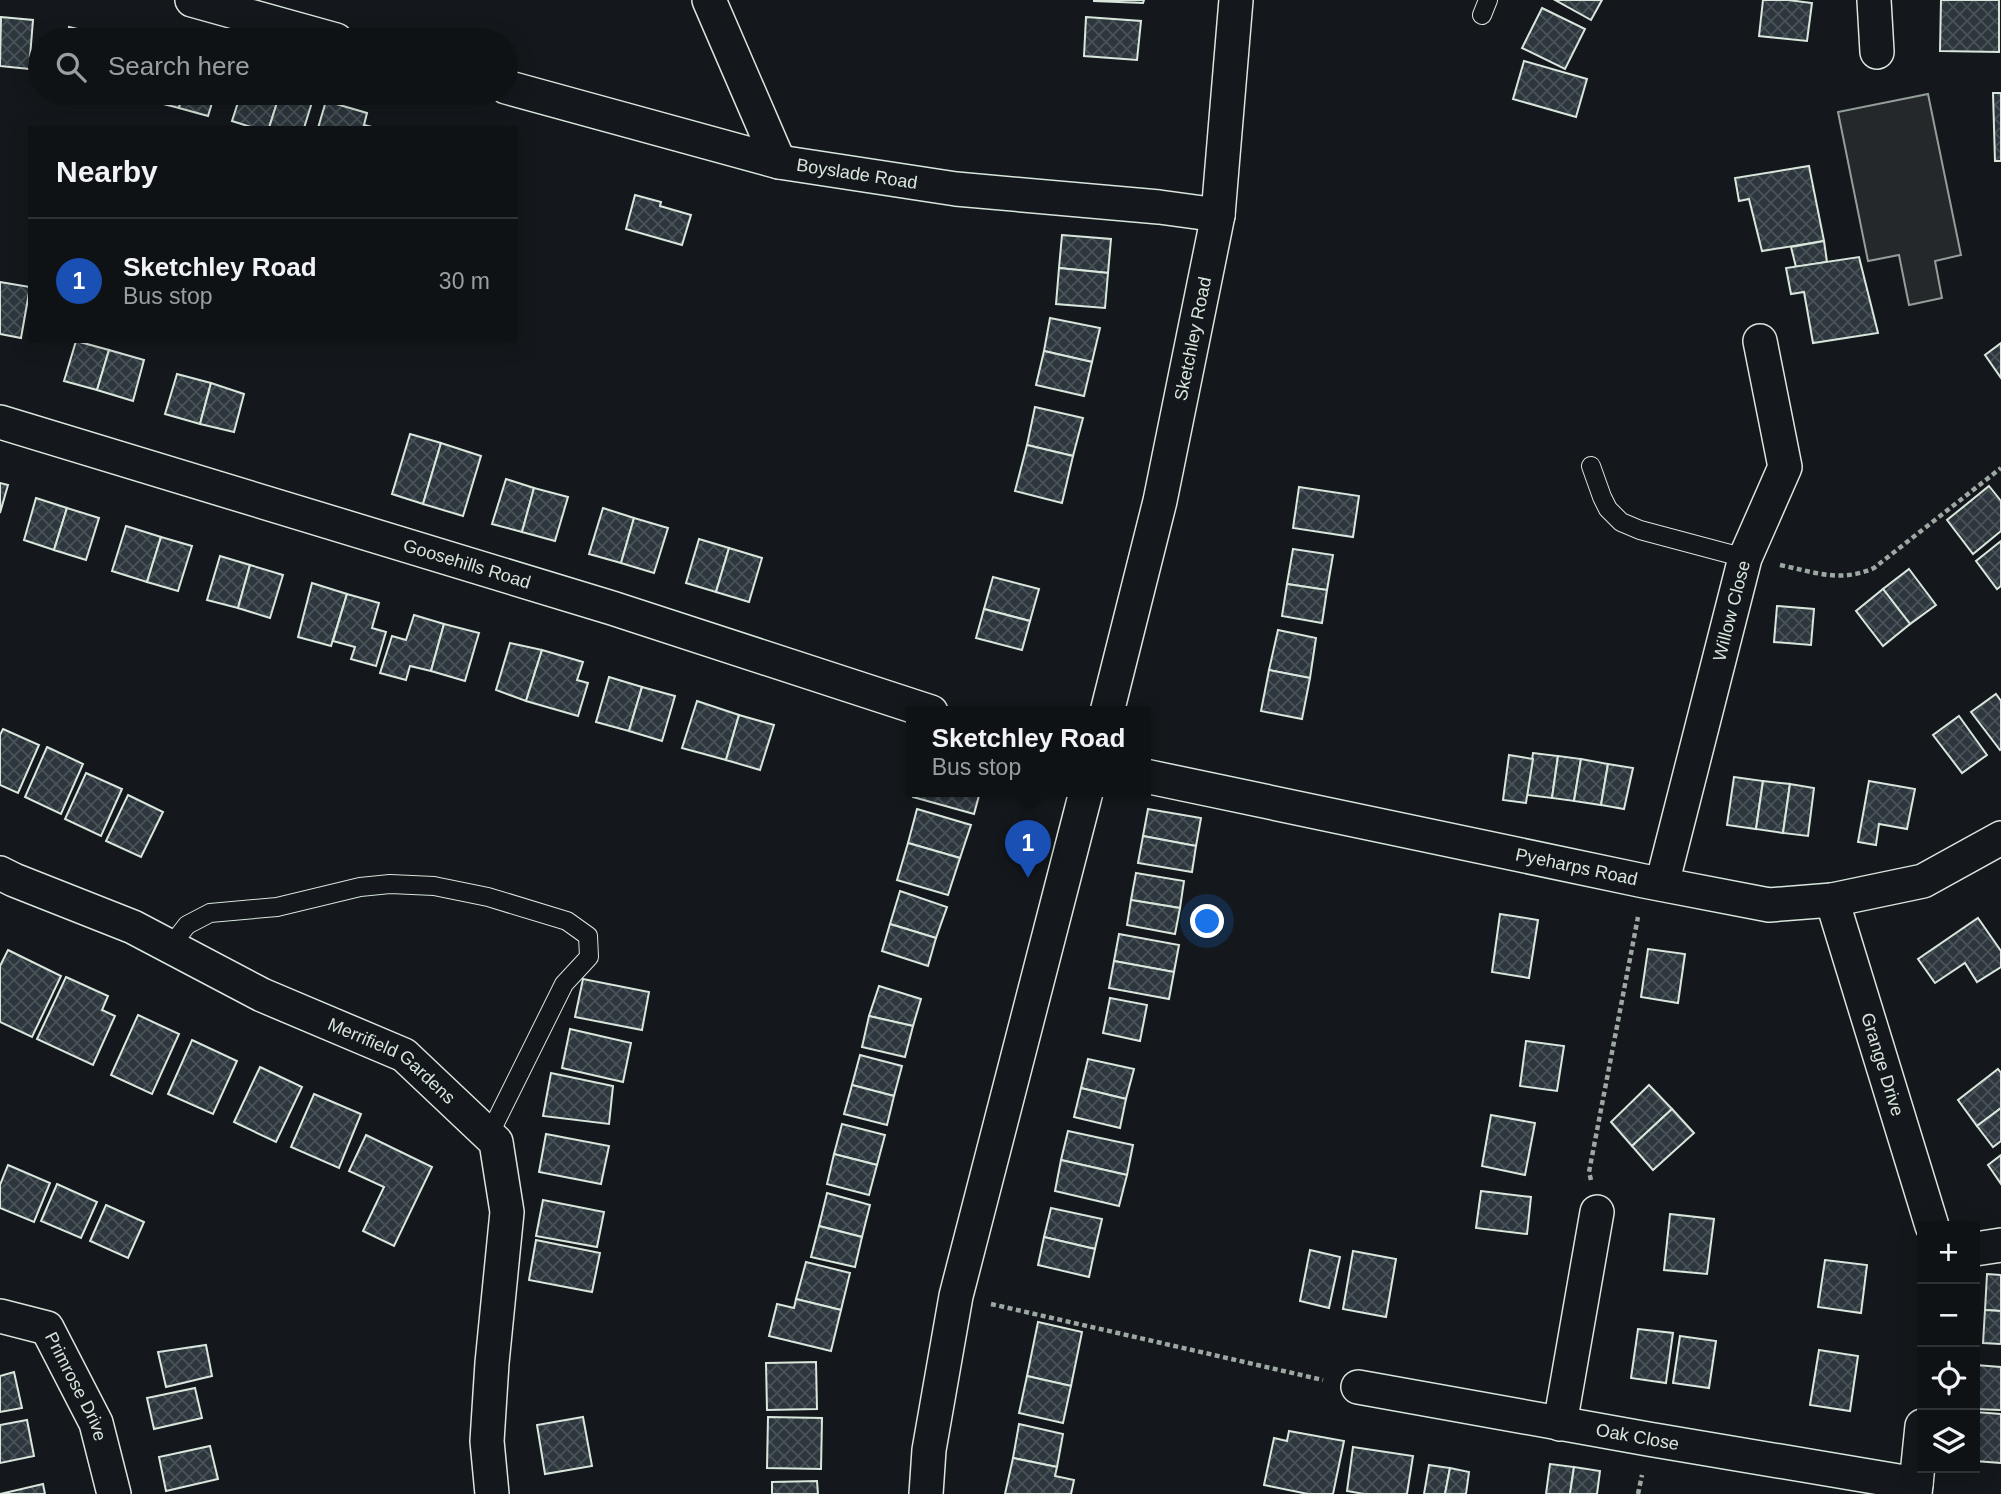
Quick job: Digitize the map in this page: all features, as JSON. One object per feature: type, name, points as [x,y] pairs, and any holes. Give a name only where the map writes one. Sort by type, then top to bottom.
[{"type":"street","points":[[192,0],[292,28]]},
{"type":"street","points":[[709,0],[779,162]]},
{"type":"street","name":"Sketchley Road","points":[[1109,706],[1160,501],[1218,215],[1236,0]]},
{"type":"street","points":[[1874,0],[1877,52]]},
{"type":"street","name":"Boyslade Road","points":[[518,90],[779,162],[956,189],[1159,207],[1218,215]]},
{"type":"street","name":"Willow Close","points":[[1653,883],[1745,558],[1785,467],[1760,341]]},
{"type":"street","name":"Goosehills Road","points":[[0,422],[612,608],[913,706]]},
{"type":"street","name":"Pyeharps Road","points":[[1151,777],[1769,905],[1832,900],[1923,881],[2001,838]]},
{"type":"street","points":[[926,1494],[929,1450],[956,1296],[1085,797]]},
{"type":"street","name":"Merrifield Gardens","points":[[0,873],[132,927],[262,995],[404,1055],[496,1142],[507,1212],[487,1441],[492,1494]]},
{"type":"street","name":"Grange Drive","points":[[1832,900],[1930,1221]]},
{"type":"street","points":[[1560,1424],[1597,1212]]},
{"type":"street","points":[[1980,1249],[2001,1245]]},
{"type":"street","name":"Primrose Drive","points":[[0,1316],[47,1328],[96,1423],[114,1494]]},
{"type":"street","name":"Oak Close","points":[[1358,1387],[1915,1489]]},
{"type":"street","points":[[1915,1489],[1917,1471]]},
{"type":"lane","points":[[1591,466],[1608,509],[1621,522],[1640,530],[1745,558]]},
{"type":"lane","points":[[170,947],[187,925],[210,913],[277,907],[360,887],[390,884],[433,886],[488,897],[568,921],[589,936],[589,957],[564,984],[489,1135]]},
{"type":"path","points":[[1745,558],[1831,575],[1846,577],[1861,574],[1874,568],[2001,467]]},
{"type":"path","points":[[1597,1212],[1589,1172],[1653,883]]},
{"type":"path","points":[[956,1296],[1358,1387]]},
{"type":"shaded area","points":[[1928,94],[1961,255],[1935,261],[1942,298],[1909,305],[1899,255],[1868,261],[1838,112]]},
{"type":"building","points":[[1094,0],[1144,0],[1143,3]]},
{"type":"building","points":[[1555,0],[1602,0],[1591,20]]},
{"type":"building","points":[[1763,0],[1812,3],[1807,41],[1759,36]]},
{"type":"building","points":[[1941,0],[1999,0],[1999,52],[1940,51]]},
{"type":"building","points":[[1542,8],[1585,29],[1565,69],[1522,48]]},
{"type":"building","points":[[1,17],[33,20],[32,28],[28,28],[28,69],[0,66]]},
{"type":"building","points":[[1086,17],[1141,21],[1137,60],[1084,56]]},
{"type":"building","points":[[1524,61],[1587,79],[1576,117],[1513,99]]},
{"type":"building","points":[[1993,93],[2001,93],[2001,161],[1995,161]]},
{"type":"building","points":[[180,105],[211,105],[208,116],[179,108]]},
{"type":"building","points":[[237,105],[276,105],[270,126],[248,126],[232,121]]},
{"type":"building","points":[[276,105],[311,105],[305,126],[270,126]]},
{"type":"building","points":[[325,105],[340,105],[367,113],[364,125],[368,126],[319,126]]},
{"type":"building","points":[[1809,166],[1824,241],[1762,251],[1749,199],[1739,201],[1735,178]]},
{"type":"building","points":[[635,195],[661,202],[660,206],[691,215],[682,245],[626,229]]},
{"type":"building","points":[[1062,235],[1111,239],[1108,273],[1059,268]]},
{"type":"building","points":[[1824,241],[1827,262],[1796,267],[1791,247]]},
{"type":"building","points":[[1859,257],[1878,333],[1813,343],[1804,292],[1791,294],[1786,268]]},
{"type":"building","points":[[1059,268],[1108,273],[1105,308],[1056,304]]},
{"type":"building","points":[[0,282],[28,287],[21,338],[0,334]]},
{"type":"building","points":[[1050,318],[1100,328],[1092,362],[1044,351]]},
{"type":"building","points":[[75,343],[109,350],[97,390],[64,381]]},
{"type":"building","points":[[2001,343],[2001,378],[1985,355]]},
{"type":"building","points":[[109,350],[144,360],[133,401],[97,390]]},
{"type":"building","points":[[1044,351],[1092,362],[1084,396],[1036,385]]},
{"type":"building","points":[[177,374],[211,383],[200,424],[165,414]]},
{"type":"building","points":[[211,383],[244,394],[234,432],[200,424]]},
{"type":"building","points":[[1035,407],[1083,418],[1073,456],[1027,445]]},
{"type":"building","points":[[410,434],[441,443],[423,504],[392,494]]},
{"type":"building","points":[[441,443],[481,456],[463,516],[423,504]]},
{"type":"building","points":[[1027,445],[1073,456],[1062,503],[1015,491]]},
{"type":"building","points":[[506,479],[534,488],[522,532],[492,524]]},
{"type":"building","points":[[0,483],[8,485],[0,513]]},
{"type":"building","points":[[1989,486],[2001,501],[2001,531],[1973,554],[1947,520]]},
{"type":"building","points":[[1299,487],[1359,496],[1353,537],[1293,528]]},
{"type":"building","points":[[534,488],[568,497],[555,541],[522,532]]},
{"type":"building","points":[[36,498],[67,508],[54,550],[24,540]]},
{"type":"building","points":[[67,508],[99,518],[86,560],[54,550]]},
{"type":"building","points":[[603,508],[634,518],[621,563],[589,554]]},
{"type":"building","points":[[634,518],[668,528],[654,573],[621,563]]},
{"type":"building","points":[[126,526],[161,537],[147,582],[112,571]]},
{"type":"building","points":[[161,537],[192,546],[178,591],[147,582]]},
{"type":"building","points":[[699,539],[729,548],[716,592],[686,583]]},
{"type":"building","points":[[2001,541],[2001,586],[1997,589],[1976,561]]},
{"type":"building","points":[[729,548],[762,558],[749,602],[716,592]]},
{"type":"building","points":[[1293,549],[1333,555],[1327,590],[1287,584]]},
{"type":"building","points":[[220,556],[250,565],[238,608],[207,600]]},
{"type":"building","points":[[250,565],[283,575],[270,618],[238,608]]},
{"type":"building","points":[[1909,569],[1936,605],[1910,624],[1883,589]]},
{"type":"building","points":[[993,577],[1039,589],[1030,621],[984,609]]},
{"type":"building","points":[[312,583],[347,594],[331,646],[298,637]]},
{"type":"building","points":[[1287,584],[1327,590],[1322,623],[1282,616]]},
{"type":"building","points":[[1883,589],[1910,624],[1883,646],[1856,611]]},
{"type":"building","points":[[347,594],[379,603],[372,628],[386,632],[376,666],[351,659],[355,647],[333,641]]},
{"type":"building","points":[[1777,606],[1814,609],[1811,645],[1774,642]]},
{"type":"building","points":[[984,609],[1030,621],[1022,650],[976,638]]},
{"type":"building","points":[[414,615],[444,624],[431,671],[410,666],[406,680],[380,673],[392,636],[406,640]]},
{"type":"building","points":[[444,624],[479,633],[465,681],[431,671]]},
{"type":"building","points":[[1278,630],[1316,638],[1310,678],[1269,670]]},
{"type":"building","points":[[510,643],[542,650],[526,701],[496,690]]},
{"type":"building","points":[[542,650],[583,662],[577,680],[588,683],[578,716],[526,701]]},
{"type":"building","points":[[1269,670],[1310,678],[1302,719],[1261,711]]},
{"type":"building","points":[[609,677],[642,687],[629,731],[596,722]]},
{"type":"building","points":[[642,687],[675,696],[662,741],[629,731]]},
{"type":"building","points":[[1996,694],[2001,701],[2000,750],[1971,712]]},
{"type":"building","points":[[697,701],[739,715],[726,760],[682,748]]},
{"type":"building","points":[[739,715],[774,725],[760,770],[726,760]]},
{"type":"building","points":[[1959,716],[1987,755],[1962,773],[1933,735]]},
{"type":"building","points":[[3,729],[39,745],[18,793],[0,785],[0,735]]},
{"type":"building","points":[[47,747],[83,764],[61,814],[25,797]]},
{"type":"building","points":[[1533,753],[1558,756],[1552,798],[1527,795]]},
{"type":"building","points":[[1509,755],[1533,759],[1526,803],[1503,800]]},
{"type":"building","points":[[1558,756],[1581,759],[1574,801],[1552,798]]},
{"type":"building","points":[[1581,759],[1608,764],[1601,805],[1574,801]]},
{"type":"building","points":[[1608,764],[1633,768],[1624,809],[1601,805]]},
{"type":"building","points":[[86,773],[122,789],[101,836],[65,819]]},
{"type":"building","points":[[1734,777],[1763,781],[1756,829],[1727,825]]},
{"type":"building","points":[[1763,781],[1790,784],[1783,833],[1756,829]]},
{"type":"building","points":[[1869,781],[1915,789],[1907,829],[1879,824],[1876,845],[1858,842]]},
{"type":"building","points":[[1790,784],[1814,788],[1808,836],[1783,833]]},
{"type":"building","points":[[128,795],[163,812],[141,857],[106,841]]},
{"type":"building","points":[[913,797],[979,797],[974,814]]},
{"type":"building","points":[[917,809],[971,825],[960,858],[908,843]]},
{"type":"building","points":[[1148,809],[1201,818],[1196,846],[1143,836]]},
{"type":"building","points":[[1143,836],[1196,846],[1192,872],[1138,863]]},
{"type":"building","points":[[908,843],[960,858],[948,895],[897,880]]},
{"type":"building","points":[[1136,873],[1184,881],[1180,908],[1131,900]]},
{"type":"building","points":[[900,891],[947,907],[936,938],[890,924]]},
{"type":"building","points":[[1131,900],[1180,908],[1175,934],[1127,925]]},
{"type":"building","points":[[1500,914],[1538,920],[1529,978],[1492,972]]},
{"type":"building","points":[[1978,918],[2001,951],[2001,967],[1977,982],[1965,963],[1935,983],[1918,959]]},
{"type":"building","points":[[890,924],[936,938],[928,966],[882,951]]},
{"type":"building","points":[[1119,934],[1179,945],[1174,972],[1114,961]]},
{"type":"building","points":[[1648,949],[1685,954],[1678,1003],[1641,997]]},
{"type":"building","points":[[8,950],[61,976],[32,1037],[0,1022],[0,966]]},
{"type":"building","points":[[1114,961],[1174,972],[1169,999],[1109,988]]},
{"type":"building","points":[[66,977],[108,996],[102,1010],[115,1016],[93,1065],[37,1039]]},
{"type":"building","points":[[583,979],[649,992],[642,1030],[575,1017]]},
{"type":"building","points":[[879,986],[921,999],[913,1026],[869,1016]]},
{"type":"building","points":[[1110,998],[1147,1005],[1140,1041],[1103,1033]]},
{"type":"building","points":[[138,1015],[179,1034],[152,1094],[111,1075]]},
{"type":"building","points":[[869,1016],[913,1026],[905,1057],[862,1047]]},
{"type":"building","points":[[570,1029],[631,1043],[623,1082],[562,1068]]},
{"type":"building","points":[[192,1040],[237,1061],[213,1114],[168,1094]]},
{"type":"building","points":[[1526,1041],[1564,1046],[1557,1091],[1520,1086]]},
{"type":"building","points":[[860,1055],[902,1066],[894,1096],[852,1085]]},
{"type":"building","points":[[1088,1059],[1134,1069],[1126,1099],[1081,1088]]},
{"type":"building","points":[[260,1067],[302,1087],[276,1142],[234,1122]]},
{"type":"building","points":[[1998,1069],[2001,1073],[2001,1108],[1977,1126],[1958,1100]]},
{"type":"building","points":[[551,1073],[613,1086],[609,1124],[543,1116]]},
{"type":"building","points":[[852,1085],[894,1096],[887,1125],[844,1114]]},
{"type":"building","points":[[1649,1085],[1672,1109],[1632,1146],[1611,1122]]},
{"type":"building","points":[[1081,1088],[1126,1099],[1120,1128],[1074,1117]]},
{"type":"building","points":[[314,1094],[361,1114],[339,1168],[291,1147]]},
{"type":"building","points":[[2001,1108],[2001,1141],[1993,1147],[1977,1126]]},
{"type":"building","points":[[1672,1109],[1694,1133],[1653,1170],[1632,1146]]},
{"type":"building","points":[[1491,1115],[1535,1123],[1525,1175],[1482,1166]]},
{"type":"building","points":[[842,1124],[885,1135],[877,1165],[834,1154]]},
{"type":"building","points":[[1068,1131],[1133,1145],[1127,1175],[1061,1160]]},
{"type":"building","points":[[546,1134],[609,1146],[601,1184],[539,1172]]},
{"type":"building","points":[[366,1135],[432,1167],[394,1246],[363,1231],[384,1187],[349,1171]]},
{"type":"building","points":[[834,1154],[877,1165],[869,1195],[827,1184]]},
{"type":"building","points":[[2001,1155],[2001,1184],[1988,1165]]},
{"type":"building","points":[[1061,1160],[1127,1175],[1119,1206],[1055,1191]]},
{"type":"building","points":[[8,1165],[50,1183],[34,1222],[0,1208],[0,1185]]},
{"type":"building","points":[[57,1184],[97,1202],[81,1238],[41,1221]]},
{"type":"building","points":[[1481,1191],[1531,1197],[1527,1234],[1476,1228]]},
{"type":"building","points":[[827,1193],[870,1205],[862,1237],[819,1226]]},
{"type":"building","points":[[543,1200],[604,1212],[597,1247],[536,1236]]},
{"type":"building","points":[[106,1205],[144,1222],[128,1258],[90,1241]]},
{"type":"building","points":[[1051,1208],[1102,1219],[1095,1249],[1044,1237]]},
{"type":"building","points":[[1670,1214],[1714,1219],[1707,1274],[1664,1270]]},
{"type":"building","points":[[819,1226],[862,1237],[855,1267],[811,1257]]},
{"type":"building","points":[[1044,1237],[1095,1249],[1089,1277],[1038,1265]]},
{"type":"building","points":[[536,1240],[600,1253],[592,1292],[529,1280]]},
{"type":"building","points":[[1310,1250],[1340,1257],[1329,1308],[1300,1301]]},
{"type":"building","points":[[1353,1251],[1396,1259],[1386,1317],[1343,1309]]},
{"type":"building","points":[[1825,1260],[1867,1265],[1861,1313],[1818,1307]]},
{"type":"building","points":[[806,1262],[850,1273],[841,1310],[796,1299]]},
{"type":"building","points":[[1987,1274],[2001,1275],[2001,1311],[1985,1310]]},
{"type":"building","points":[[796,1299],[841,1310],[831,1351],[769,1336],[777,1304],[794,1308]]},
{"type":"building","points":[[1985,1310],[2001,1311],[2001,1344],[1983,1343]]},
{"type":"building","points":[[1038,1322],[1082,1332],[1071,1386],[1027,1376]]},
{"type":"building","points":[[1638,1329],[1673,1333],[1666,1383],[1631,1378]]},
{"type":"building","points":[[1680,1336],[1716,1341],[1709,1388],[1673,1383]]},
{"type":"building","points":[[206,1345],[212,1376],[166,1387],[158,1352]]},
{"type":"building","points":[[1819,1350],[1858,1356],[1850,1411],[1810,1405]]},
{"type":"building","points":[[816,1362],[817,1409],[767,1410],[766,1363]]},
{"type":"building","points":[[1980,1365],[2001,1367],[2001,1410],[1980,1409]]},
{"type":"building","points":[[14,1372],[22,1408],[0,1412],[0,1376]]},
{"type":"building","points":[[1027,1376],[1071,1386],[1063,1423],[1019,1413]]},
{"type":"building","points":[[195,1388],[202,1418],[154,1429],[147,1398]]},
{"type":"building","points":[[1980,1412],[2001,1414],[2001,1463],[1980,1461]]},
{"type":"building","points":[[583,1417],[592,1466],[545,1474],[537,1425]]},
{"type":"building","points":[[768,1417],[822,1418],[821,1469],[767,1468]]},
{"type":"building","points":[[27,1420],[34,1456],[0,1463],[0,1425]]},
{"type":"building","points":[[1019,1424],[1063,1434],[1057,1467],[1013,1458]]},
{"type":"building","points":[[1289,1431],[1344,1441],[1333,1494],[1308,1494],[1264,1485],[1274,1438],[1287,1441]]},
{"type":"building","points":[[210,1446],[218,1479],[166,1491],[159,1457]]},
{"type":"building","points":[[1353,1447],[1413,1456],[1407,1494],[1364,1494],[1347,1491]]},
{"type":"building","points":[[1013,1458],[1057,1467],[1055,1476],[1074,1480],[1071,1494],[1005,1494]]},
{"type":"building","points":[[1550,1464],[1574,1467],[1570,1494],[1546,1494]]},
{"type":"building","points":[[1429,1465],[1450,1468],[1445,1494],[1424,1494]]},
{"type":"building","points":[[1574,1467],[1600,1471],[1597,1494],[1570,1494]]},
{"type":"building","points":[[1450,1468],[1469,1472],[1466,1494],[1445,1494]]},
{"type":"building","points":[[817,1481],[818,1494],[772,1494],[772,1482]]},
{"type":"building","points":[[43,1484],[45,1494],[0,1494]]},
{"type":"place","name":"Sketchley Road","points":[[1028,878]]}]
